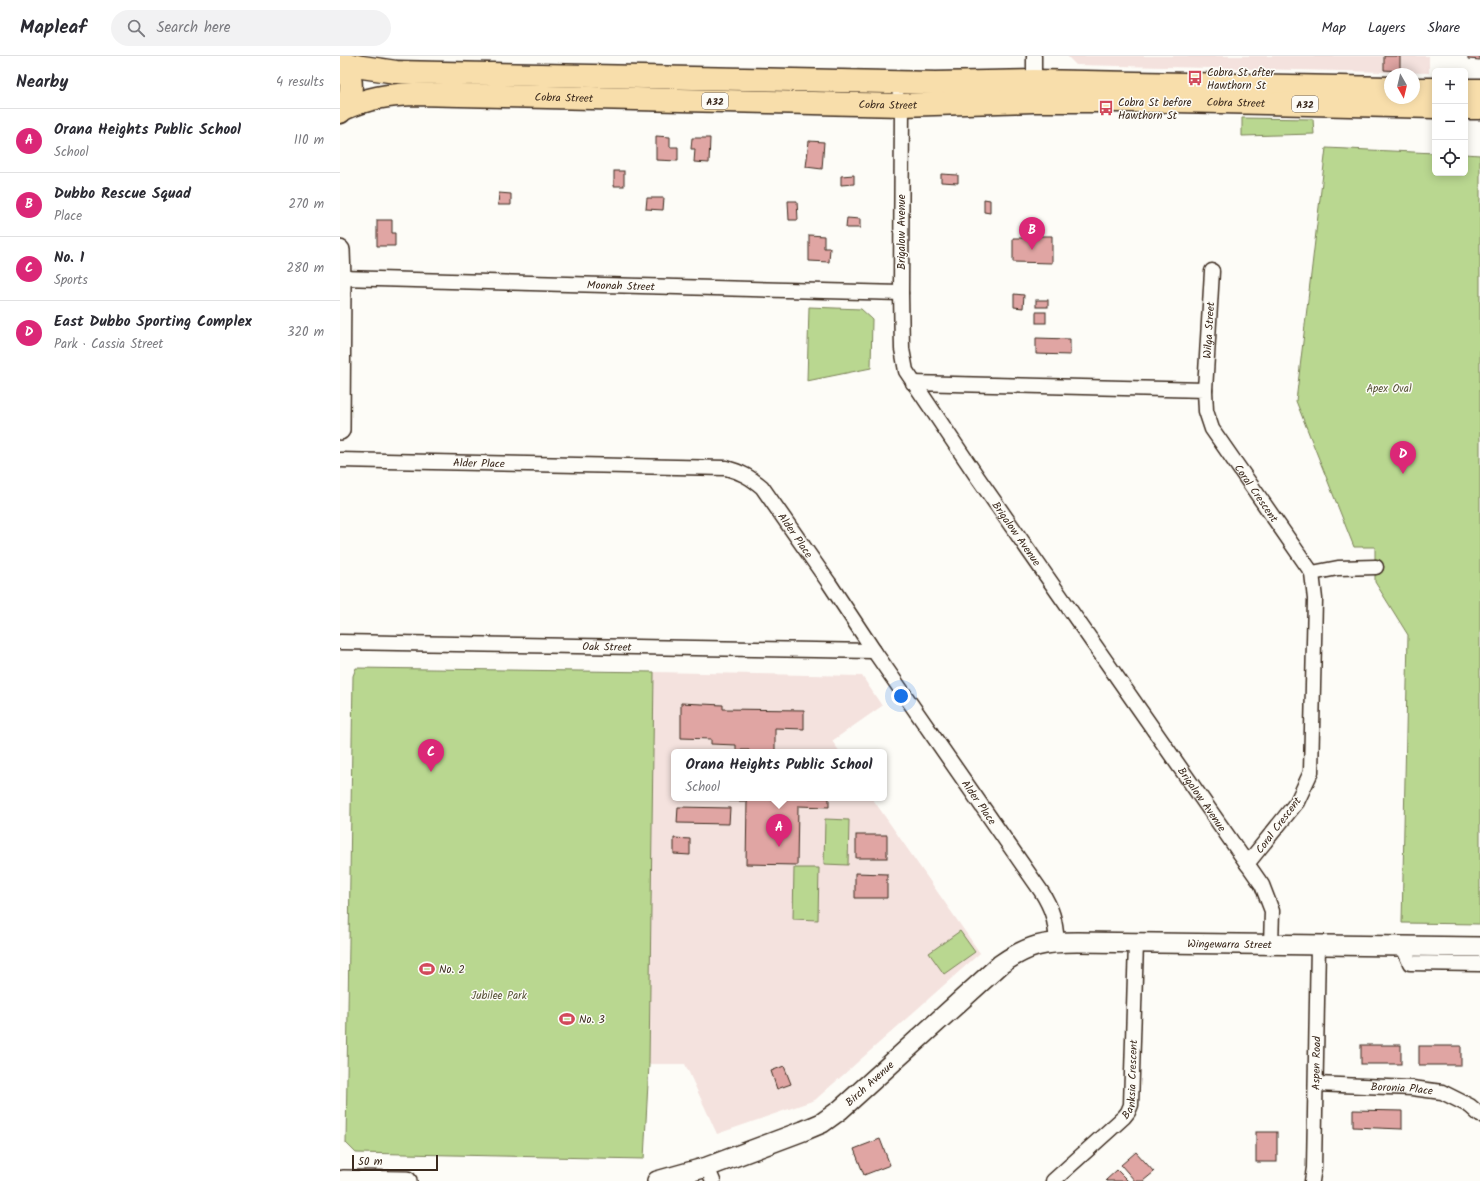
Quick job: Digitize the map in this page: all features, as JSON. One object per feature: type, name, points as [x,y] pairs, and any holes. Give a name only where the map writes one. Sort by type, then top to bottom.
[{"type":"highway","name":"Cobra Street","points":[[341,60],[362,67],[396,72],[936,83],[1175,101],[1432,107]]},
{"type":"highway","name":"A32","points":[[341,60],[348,72],[351,86],[348,101],[341,113]]},
{"type":"highway","name":"Cobra Street","points":[[341,113],[364,101],[380,97],[408,94],[902,105],[1034,91],[1384,88]]},
{"type":"highway","points":[[1420,89],[1432,89]]},
{"type":"highway","points":[[1468,90],[1480,90]]},
{"type":"highway","points":[[1468,108],[1480,108]]},
{"type":"street","points":[[1034,56],[1034,91]]},
{"type":"street","points":[[888,82],[902,105]]},
{"type":"street","name":"Brigalow Avenue","points":[[902,105],[900,293],[902,349],[906,371],[982,484],[1262,885],[1272,911],[1271,945]]},
{"type":"street","points":[[340,250],[340,430]]},
{"type":"street","name":"Wilga Street","points":[[1205,390],[1212,271]]},
{"type":"street","name":"Moonah Street","points":[[341,278],[900,293]]},
{"type":"street","points":[[914,383],[1205,390]]},
{"type":"street","name":"Coral Crescent","points":[[1205,390],[1206,411],[1212,429],[1312,573],[1315,600],[1312,772],[1297,802],[1247,864]]},
{"type":"street","name":"Alder Place","points":[[340,460],[726,468],[740,471],[751,477],[762,487],[829,582],[874,651],[1049,904],[1055,920],[1056,942]]},
{"type":"street","points":[[1312,573],[1338,568],[1376,567]]},
{"type":"street","name":"Oak Street","points":[[340,642],[874,651]]},
{"type":"street","name":"Wingewarra Street","points":[[1056,942],[1480,947]]},
{"type":"street","name":"Birch Avenue","points":[[657,1181],[710,1174],[822,1123],[840,1110],[1001,964],[1019,952],[1037,945],[1056,942]]},
{"type":"street","name":"Banksia Crescent","points":[[1052,1181],[1124,1118],[1131,1105],[1136,943]]},
{"type":"street","name":"Aspen Road","points":[[1312,1181],[1314,1168],[1318,945]]},
{"type":"street","points":[[1402,945],[1410,963],[1480,964]]},
{"type":"street","name":"Boronia Place","points":[[1316,1084],[1412,1088],[1442,1092],[1470,1106],[1480,1115]]},
{"type":"street","points":[[342,1176],[406,1181]]},
{"type":"shaded area","points":[[1067,56],[1429,56],[1429,73],[1420,73],[1420,68],[1384,68],[1384,72],[1076,65]]},
{"type":"shaded area","points":[[654,672],[862,676],[882,706],[832,741],[838,749],[671,749],[671,801],[874,801],[980,953],[815,1100],[717,1134],[685,1064],[649,1064]]},
{"type":"green space","points":[[1242,118],[1313,119],[1314,134],[1242,136]]},
{"type":"green space","name":"Apex Oval","points":[[1326,148],[1432,153],[1432,176],[1468,176],[1468,154],[1480,155],[1480,924],[1402,923],[1408,635],[1375,582],[1375,547],[1354,547],[1296,401]]},
{"type":"green space","points":[[809,307],[861,309],[872,319],[871,368],[807,381]]},
{"type":"green space","name":"Jubilee Park","points":[[356,668],[654,672],[649,1064],[644,1159],[356,1153],[346,1143],[353,676]]},
{"type":"green space","points":[[825,819],[849,820],[848,865],[824,864]]},
{"type":"green space","points":[[794,868],[819,868],[818,920],[793,919]]},
{"type":"green space","points":[[960,931],[975,952],[944,974],[929,953]]},
{"type":"building","points":[[1384,56],[1400,56],[1400,68],[1384,68]]},
{"type":"building","points":[[1468,56],[1480,56],[1480,60],[1468,59]]},
{"type":"building","points":[[656,136],[670,137],[670,147],[678,147],[678,161],[656,160]]},
{"type":"building","points":[[692,138],[710,138],[709,163],[694,162],[695,149],[691,149]]},
{"type":"building","points":[[809,141],[824,142],[822,169],[806,167]]},
{"type":"building","points":[[614,171],[624,171],[624,186],[614,186]]},
{"type":"building","points":[[941,174],[958,175],[958,183],[941,182]]},
{"type":"building","points":[[854,175],[854,184],[841,185],[841,176]]},
{"type":"building","points":[[499,193],[511,194],[511,205],[498,205]]},
{"type":"building","points":[[647,198],[664,198],[663,210],[646,209]]},
{"type":"building","points":[[984,199],[990,200],[990,213],[984,212]]},
{"type":"building","points":[[788,201],[797,201],[798,220],[789,220]]},
{"type":"building","points":[[847,218],[860,219],[860,228],[846,228]]},
{"type":"building","points":[[377,220],[392,220],[392,233],[395,233],[395,246],[377,246]]},
{"type":"building","points":[[809,235],[824,236],[824,248],[830,248],[829,262],[809,261]]},
{"type":"building","points":[[1032,236],[1052,236],[1052,263],[1013,262],[1013,238],[1032,238]]},
{"type":"building","points":[[1014,294],[1024,295],[1023,308],[1014,307]]},
{"type":"building","points":[[1036,300],[1048,300],[1048,307],[1036,307]]},
{"type":"building","points":[[1036,312],[1046,312],[1046,323],[1036,323]]},
{"type":"building","points":[[1036,338],[1070,339],[1070,355],[1036,354]]},
{"type":"building","points":[[681,703],[723,705],[723,709],[804,710],[804,729],[775,728],[775,749],[736,749],[736,745],[711,744],[711,739],[681,738]]},
{"type":"building","points":[[747,801],[829,801],[829,807],[798,806],[797,865],[746,864]]},
{"type":"building","points":[[678,807],[730,808],[729,824],[677,823]]},
{"type":"building","points":[[856,835],[887,835],[887,858],[856,858]]},
{"type":"building","points":[[674,838],[690,839],[690,855],[674,854]]},
{"type":"building","points":[[855,873],[887,874],[887,898],[855,898]]},
{"type":"building","points":[[1361,1045],[1401,1045],[1401,1064],[1361,1064]]},
{"type":"building","points":[[1419,1046],[1461,1046],[1461,1065],[1419,1065]]},
{"type":"building","points":[[784,1066],[791,1084],[777,1089],[771,1071]]},
{"type":"building","points":[[1353,1110],[1402,1111],[1402,1129],[1353,1127]]},
{"type":"building","points":[[1256,1132],[1277,1132],[1277,1162],[1256,1162]]},
{"type":"building","points":[[880,1139],[890,1165],[864,1175],[854,1149]]},
{"type":"building","points":[[1136,1152],[1154,1172],[1143,1181],[1135,1181],[1121,1165]]},
{"type":"building","points":[[1117,1170],[1128,1181],[1106,1180]]},
{"type":"place","name":"Cobra St after Hawthorn St","points":[[1195,78]]},
{"type":"place","name":"Cobra St before Hawthorn St","points":[[1106,108]]},
{"type":"place","name":"Dubbo Rescue Squad","points":[[1032,250]]},
{"type":"place","name":"East Dubbo Sporting Complex","points":[[1403,474]]},
{"type":"place","name":"No. 1","points":[[431,772]]},
{"type":"place","name":"Orana Heights Public School","points":[[779,847]]},
{"type":"place","name":"No. 2","points":[[427,969]]},
{"type":"place","name":"No. 3","points":[[567,1019]]}]
